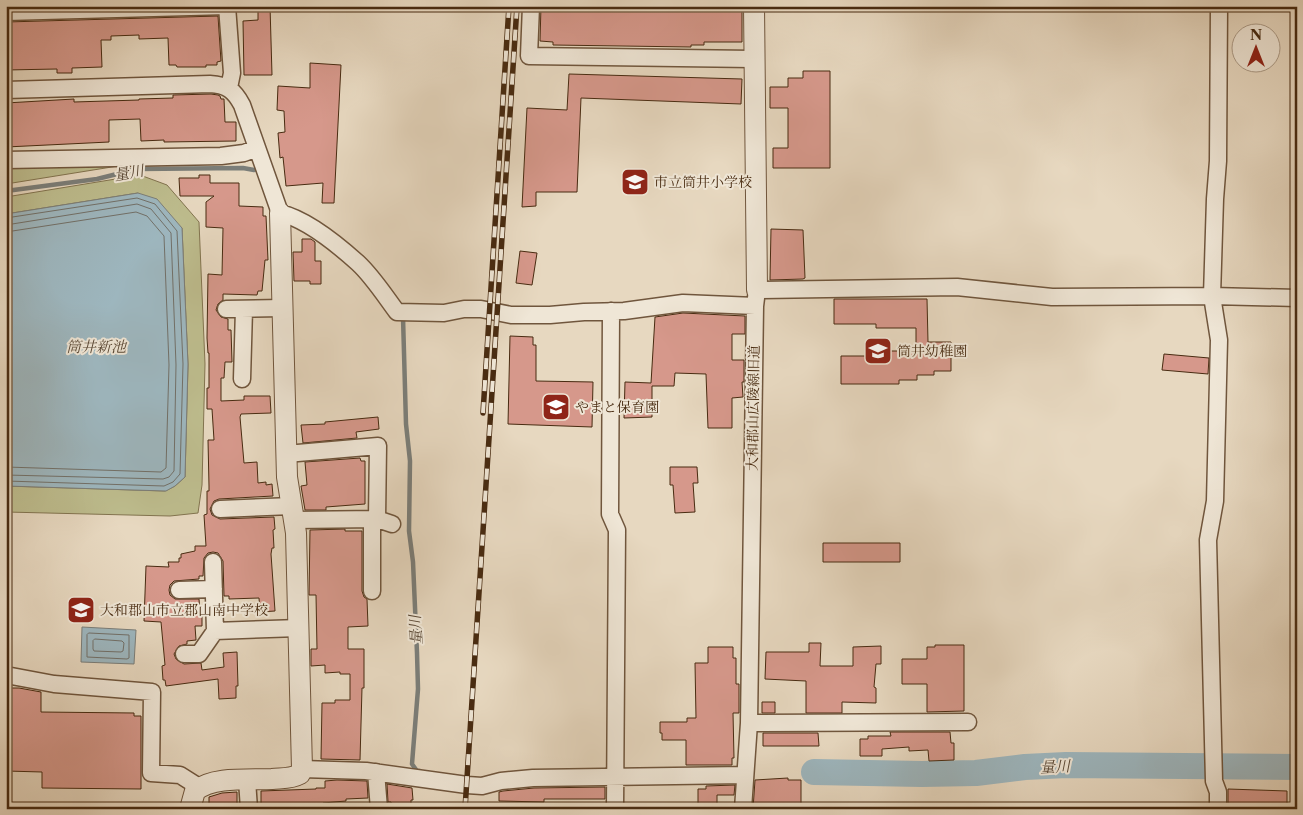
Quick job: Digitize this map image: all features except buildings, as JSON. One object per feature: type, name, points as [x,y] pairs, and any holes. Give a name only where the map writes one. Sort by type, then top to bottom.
[{"type":"street","points":[[6,12],[227,6],[232,73],[229,88]]},
{"type":"street","points":[[532,6],[529,56],[754,59]]},
{"type":"street","name":"大和郡山広陵線旧道","points":[[744,809],[749,724],[756,298],[754,6]]},
{"type":"street","points":[[1218,809],[1218,792],[1214,781],[1208,540],[1215,501],[1219,340],[1212,296],[1218,161],[1219,6]]},
{"type":"street","points":[[6,90],[210,84],[220,84],[229,88],[236,94],[242,105],[280,214],[286,454],[287,478],[296,533],[302,769],[300,774],[295,776],[211,782],[199,787],[195,791],[192,796],[190,809]]},
{"type":"street","points":[[6,160],[221,156],[244,154],[257,148]]},
{"type":"street","points":[[280,214],[292,216],[323,236],[358,263],[397,312],[444,313],[464,309],[480,309],[511,315],[550,316],[683,303],[957,287],[1052,297],[1212,296],[1297,298]]},
{"type":"street","points":[[226,309],[282,308]]},
{"type":"street","points":[[242,380],[244,309]]},
{"type":"street","points":[[611,311],[610,514],[617,530],[615,809]]},
{"type":"street","points":[[286,454],[378,446],[380,520],[372,591]]},
{"type":"street","points":[[220,509],[380,520]]},
{"type":"street","points":[[184,654],[199,654],[215,631],[212,562]]},
{"type":"street","points":[[179,590],[214,589]]},
{"type":"street","points":[[215,631],[299,628]]},
{"type":"street","points":[[6,675],[54,684],[152,692],[151,773],[180,775],[199,787]]},
{"type":"street","points":[[749,724],[968,722]]},
{"type":"street","points":[[302,769],[376,772],[461,785],[482,786],[516,779],[615,774],[745,775]]},
{"type":"street","points":[[376,772],[379,809]]},
{"type":"street","points":[[247,780],[249,809]]},
{"type":"shaded area","points":[[149,161],[6,184],[6,166]]},
{"type":"shaded area","points":[[140,175],[167,185],[199,222],[205,364],[202,485],[198,513],[170,516],[6,512],[6,486],[165,491],[175,486],[185,477],[188,365],[182,228],[138,193],[6,214],[6,197]]},
{"type":"water","name":"筒井新池","points":[[138,193],[157,199],[182,228],[188,364],[185,477],[166,491],[6,486],[6,214]]},
{"type":"water","points":[[82,627],[136,630],[134,664],[81,662]]},
{"type":"waterway","name":"量川","points":[[6,191],[97,179],[137,169],[243,168],[254,170]]},
{"type":"waterway","name":"量川","points":[[403,317],[406,424],[410,461],[409,531],[413,562],[418,689],[412,764],[417,771],[420,771]]},
{"type":"waterway","name":"量川","points":[[814,772],[976,773],[1025,767],[1066,765],[1297,767]]},
{"type":"railway","points":[[483,413],[509,6]]},
{"type":"railway","points":[[465,809],[517,6]]},
{"type":"place","name":"市立筒井小学校","points":[[635,182]]},
{"type":"place","name":"筒井幼稚園","points":[[878,351]]},
{"type":"place","name":"やまと保育園","points":[[556,407]]},
{"type":"place","name":"大和郡山市立郡山南中学校","points":[[81,610]]}]
